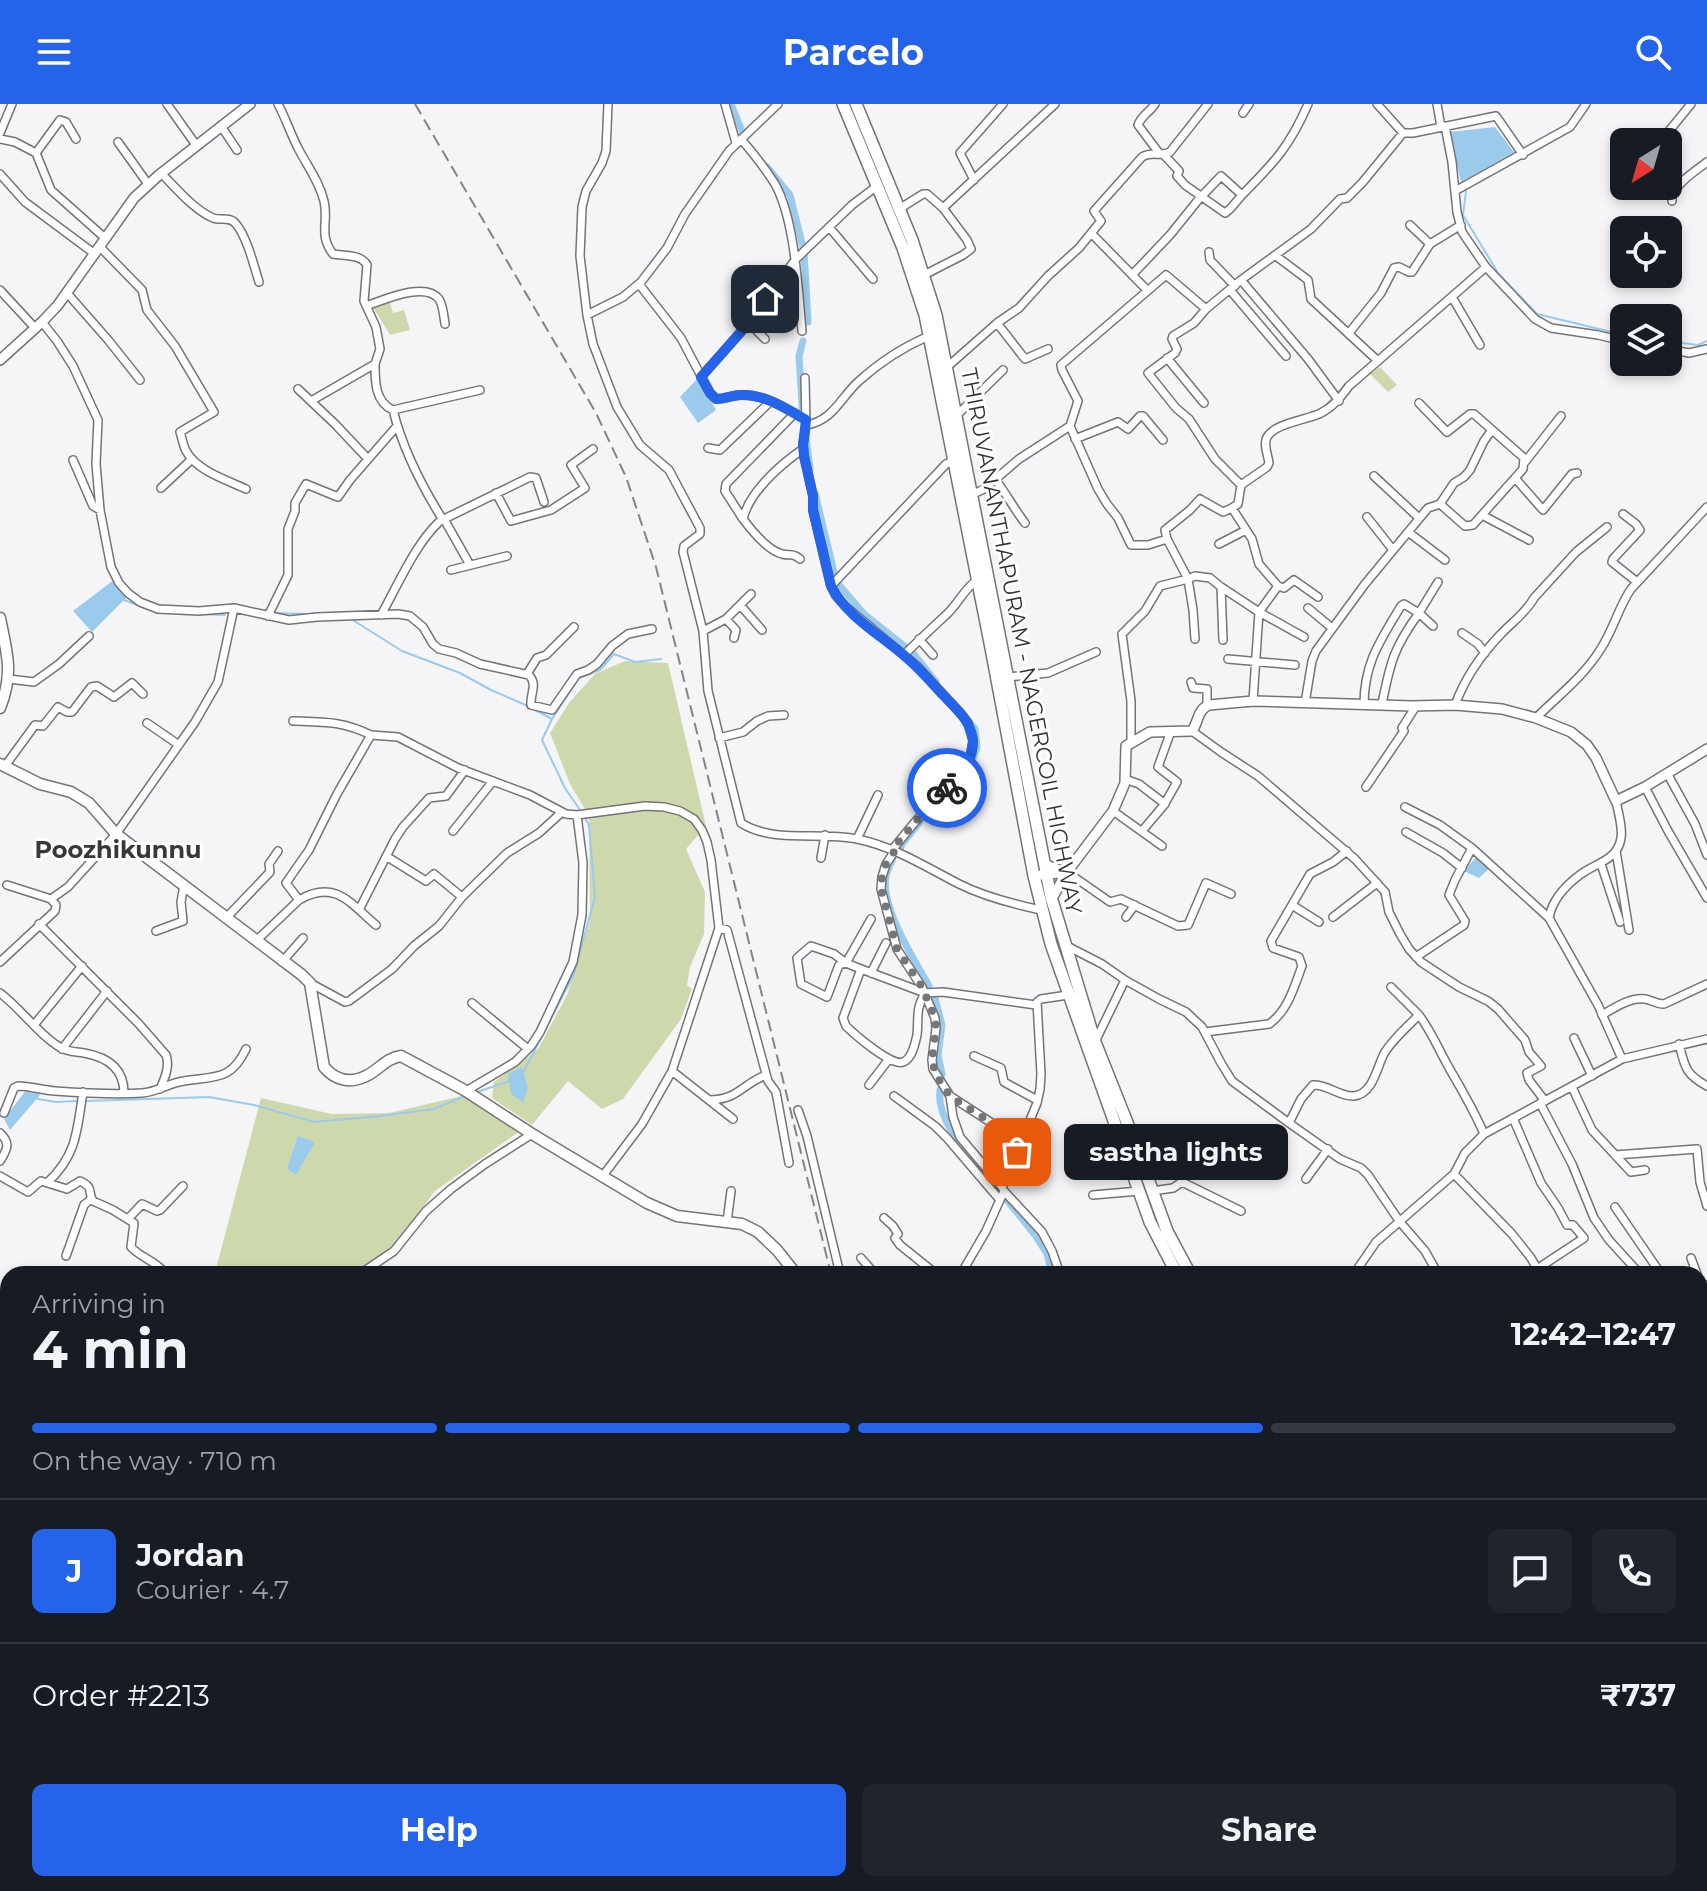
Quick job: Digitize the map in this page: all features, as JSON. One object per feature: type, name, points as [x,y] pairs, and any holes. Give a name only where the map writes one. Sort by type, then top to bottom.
[{"type":"main road","name":"THIRUVANANTHAPURAM - NAGERCOIL HIGHWAY","points":[[843,104],[903,248],[957,415],[1041,871],[1041,910],[1068,995],[1150,1222],[1173,1266]]},
{"type":"main road","name":"THIRUVANANTHAPURAM - NAGERCOIL HIGHWAY","points":[[856,104],[912,240],[936,315],[953,461],[1003,708],[1041,871],[1095,1042],[1167,1231],[1186,1266]]},
{"type":"main road","points":[[0,618],[9,679],[0,708]]},
{"type":"main road","points":[[3,765],[40,784],[71,792],[89,803],[116,834],[302,975],[310,983],[324,1067],[331,1076],[352,1080],[366,1076],[388,1059],[401,1056],[466,1091],[647,1203],[677,1216],[742,1224],[758,1232],[790,1266]]},
{"type":"street","points":[[0,133],[12,104]]},
{"type":"street","points":[[167,104],[196,145]]},
{"type":"street","points":[[278,104],[325,203],[323,234],[326,245],[333,254],[360,258],[367,265],[364,301],[376,327],[380,349],[375,364],[375,384],[383,404],[393,410],[480,390]]},
{"type":"street","points":[[608,104],[606,151],[586,191],[582,207],[580,256],[587,315],[593,344],[617,407],[640,445],[669,470],[700,528],[700,534],[684,546],[683,552],[703,631],[708,691],[741,823],[767,833],[857,839],[893,851],[989,897],[1041,910],[1113,811],[1125,783],[1125,748],[1131,741],[1150,732],[1192,731],[1258,776],[1347,851],[1385,892],[1389,912],[1416,957],[1443,978],[1488,1001],[1525,1040],[1529,1052],[1541,1066],[1527,1073],[1529,1080],[1572,1164],[1594,1218],[1633,1266]]},
{"type":"street","points":[[725,104],[738,141],[757,158],[776,185],[785,209],[795,260],[802,331]]},
{"type":"street","points":[[587,315],[623,297],[639,284],[667,248],[719,164],[738,141],[778,104]]},
{"type":"street","points":[[974,180],[960,153],[1003,104]]},
{"type":"street","points":[[943,208],[1055,104]]},
{"type":"street","points":[[1155,104],[1140,120],[1140,130],[1179,171],[1177,176],[1185,185],[1225,213],[1279,157],[1297,130],[1308,104]]},
{"type":"street","points":[[941,369],[1019,308],[1101,221],[1094,211],[1142,164],[1147,154],[1162,155],[1177,146],[1208,104]]},
{"type":"street","points":[[1243,113],[1249,104]]},
{"type":"street","points":[[1377,104],[1403,133],[1496,116],[1523,155]]},
{"type":"street","points":[[1437,104],[1462,232],[1486,267],[1535,319],[1551,328],[1610,339]]},
{"type":"street","points":[[1455,191],[1570,127],[1586,104]]},
{"type":"street","points":[[1671,128],[1691,104]]},
{"type":"street","points":[[0,360],[39,325],[67,293],[134,198],[245,105]]},
{"type":"street","points":[[36,153],[60,120],[66,122],[76,139]]},
{"type":"street","points":[[221,126],[237,150]]},
{"type":"street","points":[[1241,485],[1215,459],[1189,419],[1148,373],[1177,349],[1173,336],[1194,323],[1235,285],[1311,229],[1340,199],[1347,198],[1403,133]]},
{"type":"street","points":[[0,139],[15,142],[36,153],[51,190],[142,290],[147,310],[175,346],[214,412],[180,432],[185,450],[211,472],[246,489]]},
{"type":"street","points":[[118,142],[148,184]]},
{"type":"street","points":[[1672,201],[1677,186],[1707,162]]},
{"type":"street","points":[[161,173],[179,193],[214,219],[231,220],[236,224],[252,257],[259,282]]},
{"type":"street","points":[[0,174],[25,202],[100,246]]},
{"type":"street","points":[[1132,275],[1221,176],[1242,195]]},
{"type":"street","points":[[701,377],[749,323],[795,260],[852,205],[878,185]]},
{"type":"street","points":[[899,209],[927,194],[943,208],[971,249],[924,275]]},
{"type":"street","points":[[1410,225],[1430,244]]},
{"type":"street","points":[[1349,333],[1381,293],[1394,268],[1412,272],[1430,244],[1461,225]]},
{"type":"street","points":[[829,227],[873,279]]},
{"type":"street","points":[[1091,233],[1147,290]]},
{"type":"street","points":[[1209,252],[1210,260],[1308,359],[1339,401]]},
{"type":"street","points":[[1276,256],[1308,280],[1311,299],[1378,361]]},
{"type":"street","points":[[1195,639],[1188,579],[1165,530],[1200,499],[1223,512],[1238,504],[1241,485],[1269,463],[1265,445],[1273,430],[1321,413],[1339,401],[1349,386],[1486,267]]},
{"type":"street","points":[[1167,539],[1148,545],[1131,545],[1118,518],[1098,489],[1075,439],[1070,426],[1078,401],[1061,365],[1166,275],[1206,309]]},
{"type":"street","points":[[639,284],[681,338],[716,399],[752,395],[771,401],[806,422],[822,422],[858,381],[906,346],[929,336]]},
{"type":"street","points":[[1235,285],[1286,356]]},
{"type":"street","points":[[0,290],[57,341],[73,366],[98,420],[96,464],[100,510],[111,567],[119,583],[140,602],[158,609],[199,611],[234,608],[269,613],[289,620],[410,616],[423,627],[439,649],[480,664],[527,674],[535,684],[531,705],[552,710],[577,674],[597,664],[612,646],[628,634],[652,629]]},
{"type":"street","points":[[366,306],[422,291],[440,300],[445,324]]},
{"type":"street","points":[[67,293],[140,380]]},
{"type":"street","points":[[1452,297],[1480,345]]},
{"type":"street","points":[[749,323],[765,339]]},
{"type":"street","points":[[997,323],[1025,359],[1048,349]]},
{"type":"street","points":[[1682,352],[1707,349]]},
{"type":"street","points":[[1167,358],[1204,403]]},
{"type":"street","points":[[311,401],[375,364]]},
{"type":"street","points":[[957,415],[1003,370]]},
{"type":"street","points":[[805,378],[803,447],[813,510],[831,586],[845,606],[906,653],[962,715],[968,723],[973,741],[970,757],[962,772],[915,822],[886,864],[881,889],[897,949],[925,993],[935,1018],[933,1069],[950,1096],[960,1137],[1042,1232],[1057,1266]]},
{"type":"street","points":[[298,389],[368,459]]},
{"type":"street","points":[[708,448],[720,450],[771,401]]},
{"type":"street","points":[[1419,403],[1447,432],[1474,414],[1525,462]]},
{"type":"street","points":[[393,410],[421,486],[470,565]]},
{"type":"street","points":[[795,414],[726,484],[725,491],[743,519],[772,549],[800,559]]},
{"type":"street","points":[[1075,439],[1118,422],[1128,429],[1143,416],[1163,440]]},
{"type":"street","points":[[1440,504],[1465,526],[1473,525],[1523,469],[1525,462],[1561,416]]},
{"type":"street","points":[[269,613],[288,575],[288,529],[295,503],[306,484],[338,497],[397,426]]},
{"type":"street","points":[[971,495],[984,489],[1019,459],[1070,426]]},
{"type":"street","points":[[1305,703],[1316,651],[1419,518],[1428,508],[1440,504],[1454,483],[1470,470],[1492,430]]},
{"type":"street","points":[[743,519],[751,500],[769,477],[803,447]]},
{"type":"street","points":[[496,493],[511,521],[551,510],[585,488],[571,465],[593,449]]},
{"type":"street","points":[[161,488],[192,459]]},
{"type":"street","points":[[73,460],[93,506],[100,510]]},
{"type":"street","points":[[831,586],[946,464],[953,461]]},
{"type":"street","points":[[1515,478],[1543,510],[1572,474],[1577,473]]},
{"type":"street","points":[[1374,476],[1419,518]]},
{"type":"street","points":[[381,615],[433,527],[443,519],[533,477],[544,502]]},
{"type":"street","points":[[995,479],[1025,523]]},
{"type":"street","points":[[1536,718],[1594,660],[1625,598],[1707,507]]},
{"type":"street","points":[[1232,508],[1252,539],[1259,564],[1278,586],[1284,588],[1294,580],[1318,597]]},
{"type":"street","points":[[1623,514],[1640,530],[1612,562],[1637,582]]},
{"type":"street","points":[[1482,515],[1529,540]]},
{"type":"street","points":[[1367,517],[1393,550]]},
{"type":"street","points":[[1455,705],[1463,683],[1500,635],[1530,606],[1576,552],[1607,527]]},
{"type":"street","points":[[1219,544],[1246,530]]},
{"type":"street","points":[[1408,532],[1445,560]]},
{"type":"street","points":[[451,570],[507,556]]},
{"type":"street","points":[[1131,741],[1131,701],[1121,636],[1145,611],[1160,586],[1195,576],[1210,578],[1259,612],[1304,637]]},
{"type":"street","points":[[906,653],[949,613],[977,580]]},
{"type":"street","points":[[1382,704],[1390,662],[1403,635],[1438,582]]},
{"type":"street","points":[[1253,701],[1259,612],[1278,586]]},
{"type":"street","points":[[1221,587],[1223,640]]},
{"type":"street","points":[[703,631],[726,619],[751,594]]},
{"type":"street","points":[[1364,705],[1364,685],[1370,661],[1403,604],[1433,626]]},
{"type":"street","points":[[741,606],[762,630]]},
{"type":"street","points":[[51,899],[68,887],[116,834],[195,722],[218,682],[234,608]]},
{"type":"street","points":[[1308,608],[1332,628]]},
{"type":"street","points":[[726,619],[736,630],[734,638]]},
{"type":"street","points":[[527,674],[537,658],[546,655],[574,627]]},
{"type":"street","points":[[1462,633],[1485,653]]},
{"type":"street","points":[[9,679],[34,682],[89,636]]},
{"type":"street","points":[[919,639],[933,655]]},
{"type":"street","points":[[1007,677],[1048,673],[1096,652]]},
{"type":"street","points":[[1228,659],[1295,665]]},
{"type":"street","points":[[1191,682],[1193,688],[1207,689],[1207,706]]},
{"type":"street","points":[[3,765],[35,725],[43,726],[58,707],[72,712],[91,687],[97,686],[114,697],[132,683],[143,694]]},
{"type":"street","points":[[1192,731],[1200,711],[1207,706],[1253,701],[1455,705],[1502,709],[1571,732],[1587,745],[1596,758],[1616,801],[1621,839],[1616,851],[1601,864],[1581,874],[1559,894],[1550,909],[1549,918]]},
{"type":"street","points":[[1366,787],[1404,731],[1402,728],[1416,706]]},
{"type":"street","points":[[719,738],[743,732],[768,716],[784,715]]},
{"type":"street","points":[[293,721],[350,725],[371,735],[398,737],[562,812],[577,815],[645,806],[664,807],[694,819],[702,830],[709,851],[719,928],[672,1071],[642,1124],[602,1177]]},
{"type":"street","points":[[147,723],[179,745]]},
{"type":"street","points":[[1142,831],[1165,804],[1177,782],[1158,769],[1171,731]]},
{"type":"street","points":[[286,883],[309,850],[371,735]]},
{"type":"street","points":[[1616,801],[1707,749]]},
{"type":"street","points":[[359,910],[403,827],[429,798],[446,796],[465,770]]},
{"type":"street","points":[[1667,773],[1695,824],[1707,855]]},
{"type":"street","points":[[1125,779],[1139,784],[1165,804]]},
{"type":"street","points":[[453,831],[493,781]]},
{"type":"street","points":[[1645,787],[1707,898]]},
{"type":"street","points":[[857,839],[878,795]]},
{"type":"street","points":[[1405,807],[1440,825],[1472,848],[1549,918],[1602,1015],[1622,1059]]},
{"type":"street","points":[[1113,811],[1162,846]]},
{"type":"street","points":[[310,983],[345,1002],[349,1001],[392,969],[439,926],[462,897],[507,853],[539,833],[562,812]]},
{"type":"street","points":[[466,1091],[515,1062],[528,1049],[540,1032],[573,962],[582,915],[583,863],[577,815]]},
{"type":"street","points":[[1406,832],[1462,868]]},
{"type":"street","points":[[821,858],[825,835]]},
{"type":"street","points":[[1416,957],[1464,925],[1465,921],[1449,895],[1472,848]]},
{"type":"street","points":[[278,851],[269,864],[270,872],[286,883],[299,900]]},
{"type":"street","points":[[1205,1032],[1269,1024],[1285,1008],[1302,966],[1299,957],[1273,948],[1271,941],[1310,874],[1347,851]]},
{"type":"street","points":[[1616,851],[1629,930]]},
{"type":"street","points":[[386,856],[426,881],[434,874],[462,897]]},
{"type":"street","points":[[1601,864],[1620,922]]},
{"type":"street","points":[[1041,871],[1067,872],[1110,902],[1121,899],[1184,927],[1188,925],[1206,883],[1231,894]]},
{"type":"street","points":[[227,917],[270,872]]},
{"type":"street","points":[[1333,917],[1377,883]]},
{"type":"street","points":[[0,962],[57,908],[51,899],[7,885]]},
{"type":"street","points":[[156,931],[183,921],[181,902],[184,885]]},
{"type":"street","points":[[257,940],[299,900],[326,891],[336,893],[376,925]]},
{"type":"street","points":[[1126,917],[1135,905]]},
{"type":"street","points":[[1292,905],[1319,922]]},
{"type":"street","points":[[871,919],[846,963],[839,965],[827,997],[801,984],[797,958],[811,946],[834,954],[846,963],[925,993],[943,992],[1036,1005]]},
{"type":"street","points":[[39,924],[166,1055],[167,1069],[160,1089]]},
{"type":"street","points":[[719,928],[727,930],[766,1075],[776,1092],[789,1163]]},
{"type":"street","points":[[282,962],[303,938]]},
{"type":"street","points":[[871,973],[886,943]]},
{"type":"street","points":[[1065,945],[1186,1012],[1202,1027],[1232,1081],[1340,1159],[1361,1168],[1368,1175],[1433,1266]]},
{"type":"street","points":[[34,1025],[82,966]]},
{"type":"street","points":[[861,969],[843,1018],[846,1026],[889,1059],[901,1063],[912,1053],[918,1005],[925,993]]},
{"type":"street","points":[[1095,1042],[1125,980]]},
{"type":"street","points":[[1602,1015],[1622,1003],[1643,999],[1664,1004],[1707,984]]},
{"type":"street","points":[[1391,987],[1430,1030],[1484,1134]]},
{"type":"street","points":[[62,1049],[107,991]]},
{"type":"street","points":[[0,993],[62,1049],[91,1055],[109,1063],[122,1075],[124,1093]]},
{"type":"street","points":[[966,1266],[1000,1200],[1037,1100],[1041,1074],[1037,1002],[1068,995]]},
{"type":"street","points":[[472,1003],[528,1049]]},
{"type":"street","points":[[1289,1123],[1301,1099],[1313,1085],[1353,1096],[1364,1092],[1386,1051],[1419,1015]]},
{"type":"street","points":[[1574,1038],[1592,1076]]},
{"type":"street","points":[[1360,1266],[1376,1242],[1454,1174],[1465,1153],[1484,1134],[1622,1059],[1707,1039]]},
{"type":"street","points":[[1679,1044],[1686,1070],[1691,1077],[1707,1086]]},
{"type":"street","points":[[0,1124],[2,1112],[18,1086],[56,1091],[145,1093],[231,1071],[246,1049]]},
{"type":"street","points":[[974,1056],[1001,1068],[1004,1082],[1037,1100]]},
{"type":"street","points":[[869,1085],[889,1059]]},
{"type":"street","points":[[672,1071],[733,1119]]},
{"type":"street","points":[[709,1100],[734,1096],[750,1082],[766,1075]]},
{"type":"street","points":[[1572,1087],[1592,1130],[1631,1172],[1645,1170]]},
{"type":"street","points":[[48,1182],[68,1158],[75,1144],[83,1092]]},
{"type":"street","points":[[894,1096],[935,1126],[1000,1200]]},
{"type":"street","points":[[950,1096],[1021,1142]]},
{"type":"street","points":[[798,1110],[838,1266]]},
{"type":"street","points":[[1513,1118],[1541,1183],[1567,1225],[1573,1225],[1584,1238],[1546,1266]]},
{"type":"street","points":[[0,1133],[8,1144],[0,1161]]},
{"type":"street","points":[[372,1266],[394,1251],[426,1211],[451,1189],[532,1134]]},
{"type":"street","points":[[1306,1179],[1328,1149]]},
{"type":"street","points":[[1615,1155],[1697,1149],[1700,1182],[1707,1206]]},
{"type":"street","points":[[1454,1174],[1512,1234],[1536,1266]]},
{"type":"street","points":[[0,1176],[28,1192],[39,1182],[70,1189],[80,1181],[90,1188],[91,1199],[95,1203],[113,1210],[135,1225],[131,1247],[160,1266]]},
{"type":"street","points":[[1152,1191],[1173,1188],[1182,1182],[1241,1211]]},
{"type":"street","points":[[128,1219],[145,1203],[160,1210],[183,1186]]},
{"type":"street","points":[[727,1222],[731,1191]]},
{"type":"street","points":[[1093,1195],[1139,1191]]},
{"type":"street","points":[[66,1256],[84,1205],[91,1199]]},
{"type":"street","points":[[1615,1207],[1656,1266]]},
{"type":"street","points":[[884,1218],[897,1231],[895,1238],[900,1245],[926,1266]]},
{"type":"street","points":[[861,1258],[868,1266]]},
{"type":"street","points":[[1691,1258],[1694,1266]]},
{"type":"green space","points":[[390,303],[393,313],[404,310],[410,330],[390,335],[373,307]]},
{"type":"green space","points":[[1380,367],[1397,385],[1388,392],[1370,374]]},
{"type":"green space","points":[[625,661],[668,663],[706,826],[686,849],[705,892],[704,934],[690,967],[687,985],[692,989],[681,1019],[623,1099],[602,1109],[568,1081],[532,1125],[492,1098],[494,1082],[538,1049],[567,995],[590,921],[589,816],[570,784],[550,733],[569,703],[595,674]]},
{"type":"green space","points":[[462,1096],[520,1131],[435,1191],[397,1242],[364,1266],[217,1266],[261,1098],[332,1114],[389,1113]]},
{"type":"water","points":[[1495,127],[1514,152],[1461,182],[1449,132]]},
{"type":"water","points":[[698,378],[716,410],[698,423],[680,397]]},
{"type":"water","points":[[115,579],[128,596],[92,632],[73,611]]},
{"type":"water","points":[[1476,857],[1489,869],[1479,878],[1464,871]]},
{"type":"water","points":[[522,1067],[528,1088],[523,1102],[511,1094],[508,1074]]},
{"type":"water","points":[[30,1085],[40,1095],[10,1130],[4,1119]]},
{"type":"water","points":[[298,1136],[315,1142],[296,1175],[287,1169]]},
{"type":"waterway","points":[[731,104],[742,131]]},
{"type":"waterway","points":[[767,167],[790,195],[804,251],[808,322]]},
{"type":"waterway","points":[[1466,191],[1463,215],[1498,273],[1537,314],[1610,332]]},
{"type":"waterway","points":[[803,341],[799,356],[803,418]]},
{"type":"waterway","points":[[1682,343],[1698,345],[1707,341]]},
{"type":"waterway","points":[[806,438],[810,469]]},
{"type":"waterway","points":[[815,493],[835,576]]},
{"type":"waterway","points":[[840,586],[864,614],[913,653],[936,682]]},
{"type":"waterway","points":[[124,600],[148,609]]},
{"type":"waterway","points":[[272,613],[310,614]]},
{"type":"waterway","points":[[202,614],[225,615]]},
{"type":"waterway","points":[[351,619],[402,651],[460,673],[528,706]]},
{"type":"waterway","points":[[580,810],[565,788],[542,740],[552,719],[579,678],[600,670],[614,654],[635,662],[661,659]]},
{"type":"waterway","points":[[533,709],[552,719]]},
{"type":"waterway","points":[[933,808],[966,776],[977,748],[975,729],[967,719]]},
{"type":"waterway","points":[[522,1075],[574,974],[595,897],[586,819]]},
{"type":"waterway","points":[[900,850],[919,823]]},
{"type":"waterway","points":[[893,858],[886,876],[888,902],[929,986]]},
{"type":"waterway","points":[[935,998],[942,1025],[938,1055],[942,1074]]},
{"type":"waterway","points":[[477,1092],[510,1081]]},
{"type":"waterway","points":[[940,1090],[940,1103],[951,1129],[997,1188]]},
{"type":"waterway","points":[[87,1101],[209,1097],[254,1105],[314,1122],[434,1109],[465,1096]]},
{"type":"waterway","points":[[38,1099],[76,1101]]},
{"type":"waterway","points":[[1007,1200],[1035,1235],[1047,1254],[1050,1266]]},
{"type":"railway","points":[[415,104],[596,413],[626,477],[656,567],[829,1266]]},
{"type":"way so far","points":[[947,788],[892,850],[894,852],[886,864],[881,889],[897,949],[922,987],[935,1018],[932,1060],[936,1075],[950,1096],[1021,1142],[1017,1152]]},
{"type":"place","name":"sastha lights","points":[[1017,1152]]},
{"type":"district","name":"Poozhikunnu","points":[[118,850]]},
{"type":"route","points":[[765,299],[747,325],[701,377],[716,399],[752,395],[775,402],[806,420],[803,445],[813,510],[836,596],[860,620],[917,666],[968,723],[973,741],[972,751],[967,765],[947,788]]}]
